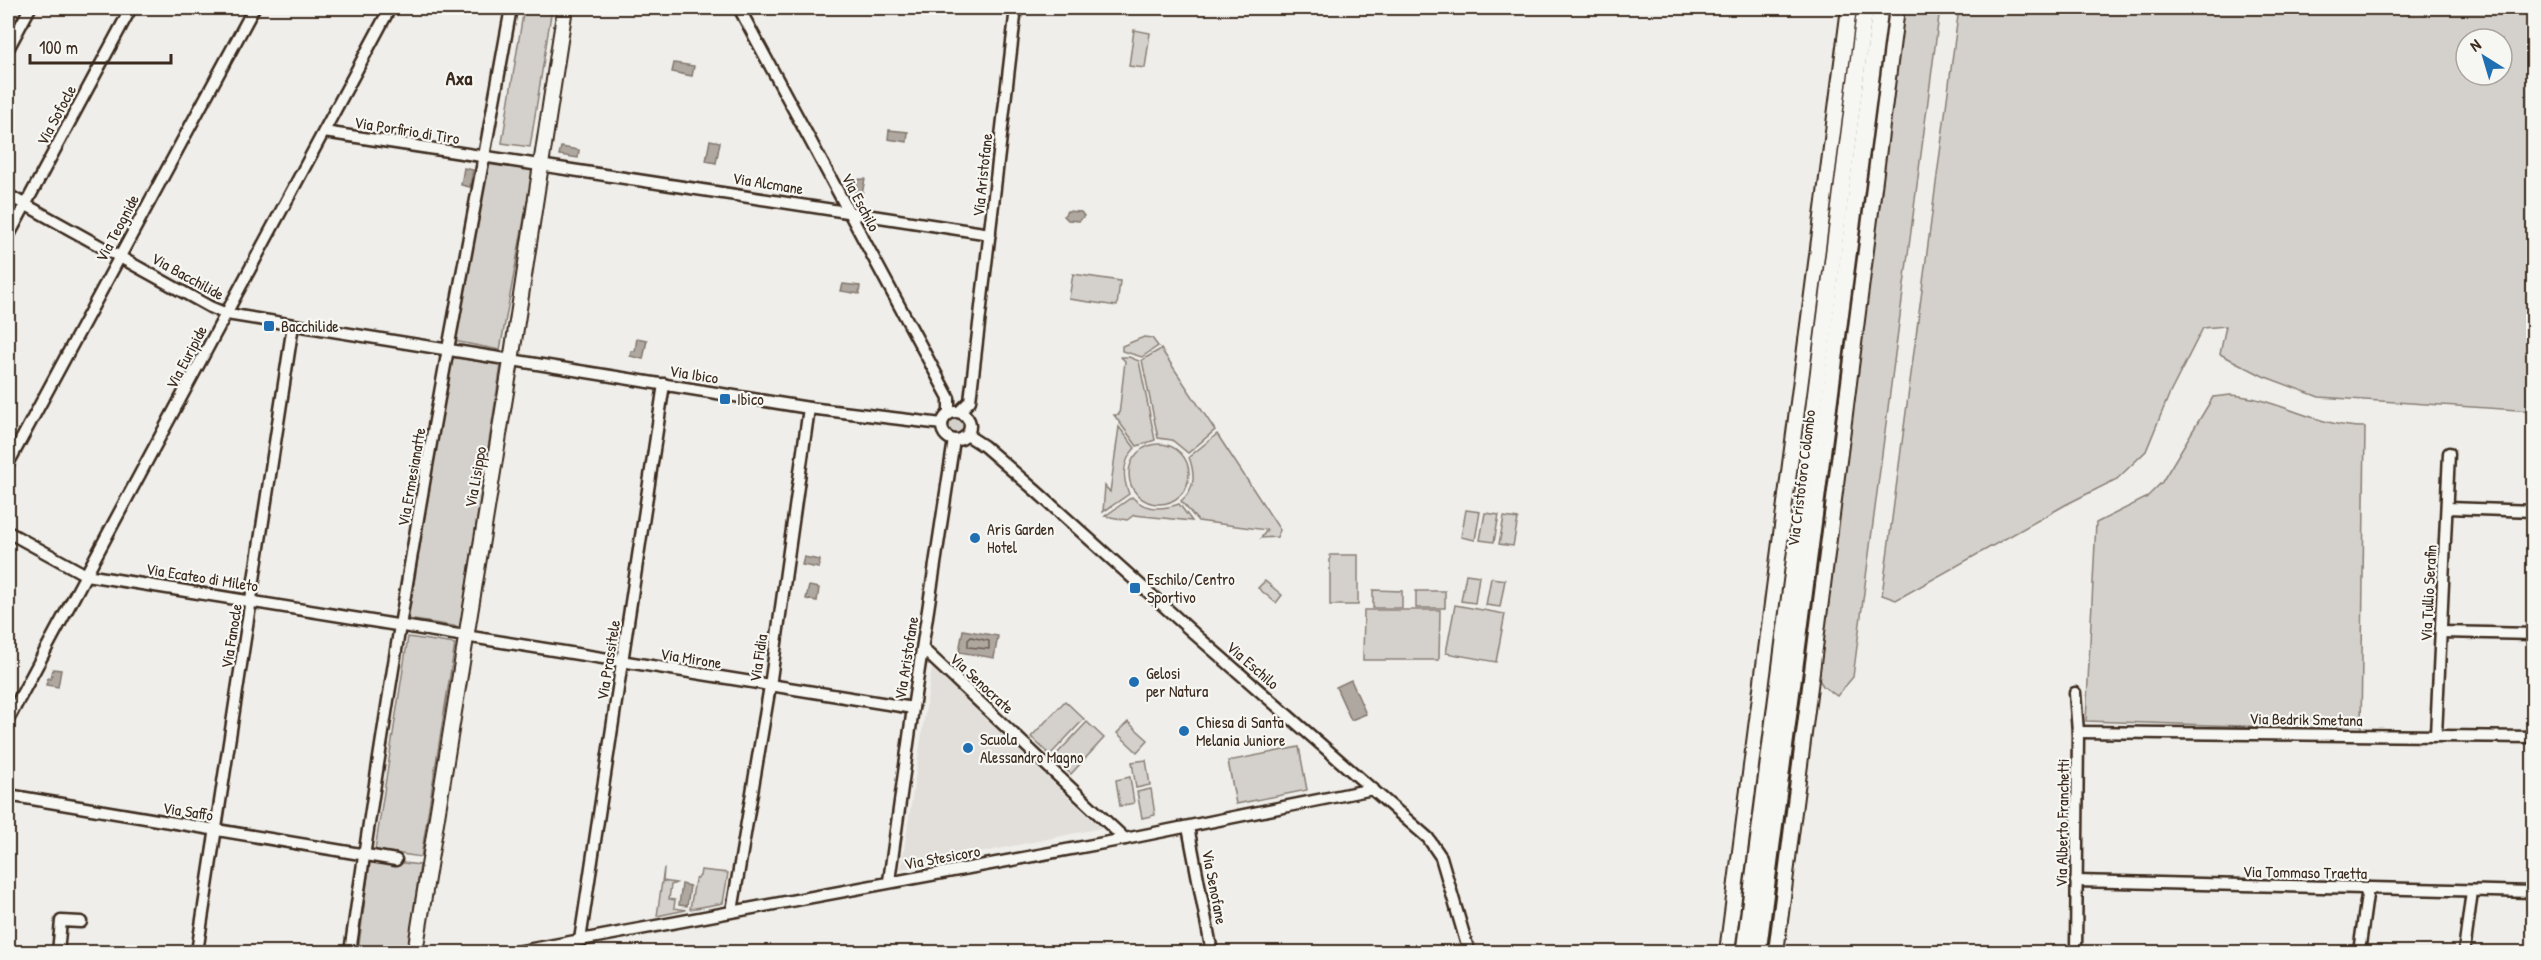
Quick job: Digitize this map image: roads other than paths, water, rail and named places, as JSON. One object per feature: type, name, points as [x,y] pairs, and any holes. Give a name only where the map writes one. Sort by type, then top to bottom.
[{"type":"main road","name":"Via Cristoforo Colombo","points":[[1744,952],[1864,8]]},
{"type":"main road","name":"Via Cristoforo Colombo","points":[[1758,952],[1880,8]]},
{"type":"street","points":[[8,49],[30,8]]},
{"type":"street","name":"Via Sofocle","points":[[8,237],[131,8]]},
{"type":"street","name":"Via Teognide","points":[[8,464],[254,8]]},
{"type":"street","name":"Via Euripide","points":[[8,720],[390,8]]},
{"type":"street","name":"Via Ermesianatte","points":[[350,952],[401,626],[448,350],[486,157],[511,8]]},
{"type":"street","name":"Via Lisippo","points":[[415,952],[511,361],[565,8]]},
{"type":"street","name":"Via Eschilo","points":[[739,8],[949,398],[954,413]]},
{"type":"street","name":"Via Aristofane","points":[[954,413],[970,401],[1016,8]]},
{"type":"street","name":"Via Cristoforo Colombo","points":[[1727,952],[1849,8]]},
{"type":"street","points":[[1776,952],[1897,8]]},
{"type":"street","name":"Via Porfirio di Tiro","points":[[324,132],[541,164]]},
{"type":"street","name":"Via Alcmane","points":[[541,164],[990,234]]},
{"type":"street","name":"Via Bacchilide","points":[[8,195],[210,307],[227,314],[477,355]]},
{"type":"street","name":"Via Fanocle","points":[[197,952],[293,325]]},
{"type":"street","name":"Via Ibico","points":[[477,355],[809,408],[942,424]]},
{"type":"street","name":"Via Prassitele","points":[[580,940],[664,384]]},
{"type":"street","name":"Via Fidia","points":[[732,911],[770,686],[809,408]]},
{"type":"street","points":[[954,413],[968,419],[970,429],[961,440],[954,440],[944,435],[942,424],[954,413]]},
{"type":"street","name":"Via Eschilo","points":[[967,435],[984,446],[1036,491],[1198,637],[1428,838],[1438,850],[1469,952]]},
{"type":"street","name":"Via Aristofane","points":[[889,881],[954,440]]},
{"type":"street","name":"Via Tullio Serafin","points":[[2436,735],[2449,453]]},
{"type":"street","points":[[2448,508],[2534,511]]},
{"type":"street","name":"Via Ecateo di Mileto","points":[[8,532],[86,575],[465,636]]},
{"type":"street","points":[[2441,632],[2534,634]]},
{"type":"street","name":"Via Mirone","points":[[465,636],[913,708]]},
{"type":"street","name":"Via Senocrate","points":[[923,649],[1125,839]]},
{"type":"street","name":"Via Alberto Franchetti","points":[[2075,693],[2078,732],[2076,952]]},
{"type":"street","name":"Via Bedrik Smetana","points":[[2078,732],[2534,737]]},
{"type":"street","name":"Via Stesicoro","points":[[516,952],[1125,839],[1373,789]]},
{"type":"street","name":"Via Saffo","points":[[8,795],[396,860]]},
{"type":"street","name":"Via Senofane","points":[[1188,826],[1212,952]]},
{"type":"street","name":"Via Tommaso Traetta","points":[[2076,881],[2534,892]]},
{"type":"street","points":[[2359,952],[2368,888]]},
{"type":"street","points":[[2464,952],[2472,891]]},
{"type":"street","points":[[58,952],[61,921],[81,922]]},
{"type":"water","points":[[674,63],[694,66],[692,76],[672,72]]},
{"type":"water","points":[[889,130],[908,132],[907,142],[888,139]]},
{"type":"water","points":[[710,140],[720,142],[716,163],[706,161]]},
{"type":"water","points":[[561,147],[579,150],[578,158],[559,155]]},
{"type":"water","points":[[464,168],[473,170],[470,187],[461,185]]},
{"type":"water","points":[[865,179],[862,194],[856,194],[850,180]]},
{"type":"water","points":[[1067,211],[1081,212],[1084,216],[1079,221],[1068,220],[1064,216]]},
{"type":"water","points":[[843,284],[860,286],[859,294],[841,291]]},
{"type":"water","points":[[637,338],[647,340],[643,359],[630,356],[631,351],[635,351]]},
{"type":"water","points":[[804,557],[820,560],[819,568],[802,565]]},
{"type":"water","points":[[809,586],[819,588],[817,601],[806,599]]},
{"type":"water","points":[[963,630],[998,636],[994,658],[959,652]]},
{"type":"water","points":[[53,669],[61,670],[58,687],[46,685],[48,678],[51,679]]},
{"type":"water","points":[[1351,680],[1366,714],[1351,720],[1336,687]]},
{"type":"water","points":[[682,884],[690,886],[687,906],[679,905]]},
{"type":"place","name":"Bacchilide","points":[[269,326]]},
{"type":"place","name":"Ibico","points":[[725,399]]},
{"type":"place","name":"Aris Garden Hotel","points":[[975,538]]},
{"type":"place","name":"Eschilo/Centro Sportivo","points":[[1135,588]]},
{"type":"place","name":"Gelosi per Natura","points":[[1134,682]]},
{"type":"place","name":"Chiesa di Santa Melania Juniore","points":[[1184,731]]},
{"type":"place","name":"Scuola Alessandro Magno","points":[[968,748]]},
{"type":"district","name":"Axa","points":[[459,78]]}]
